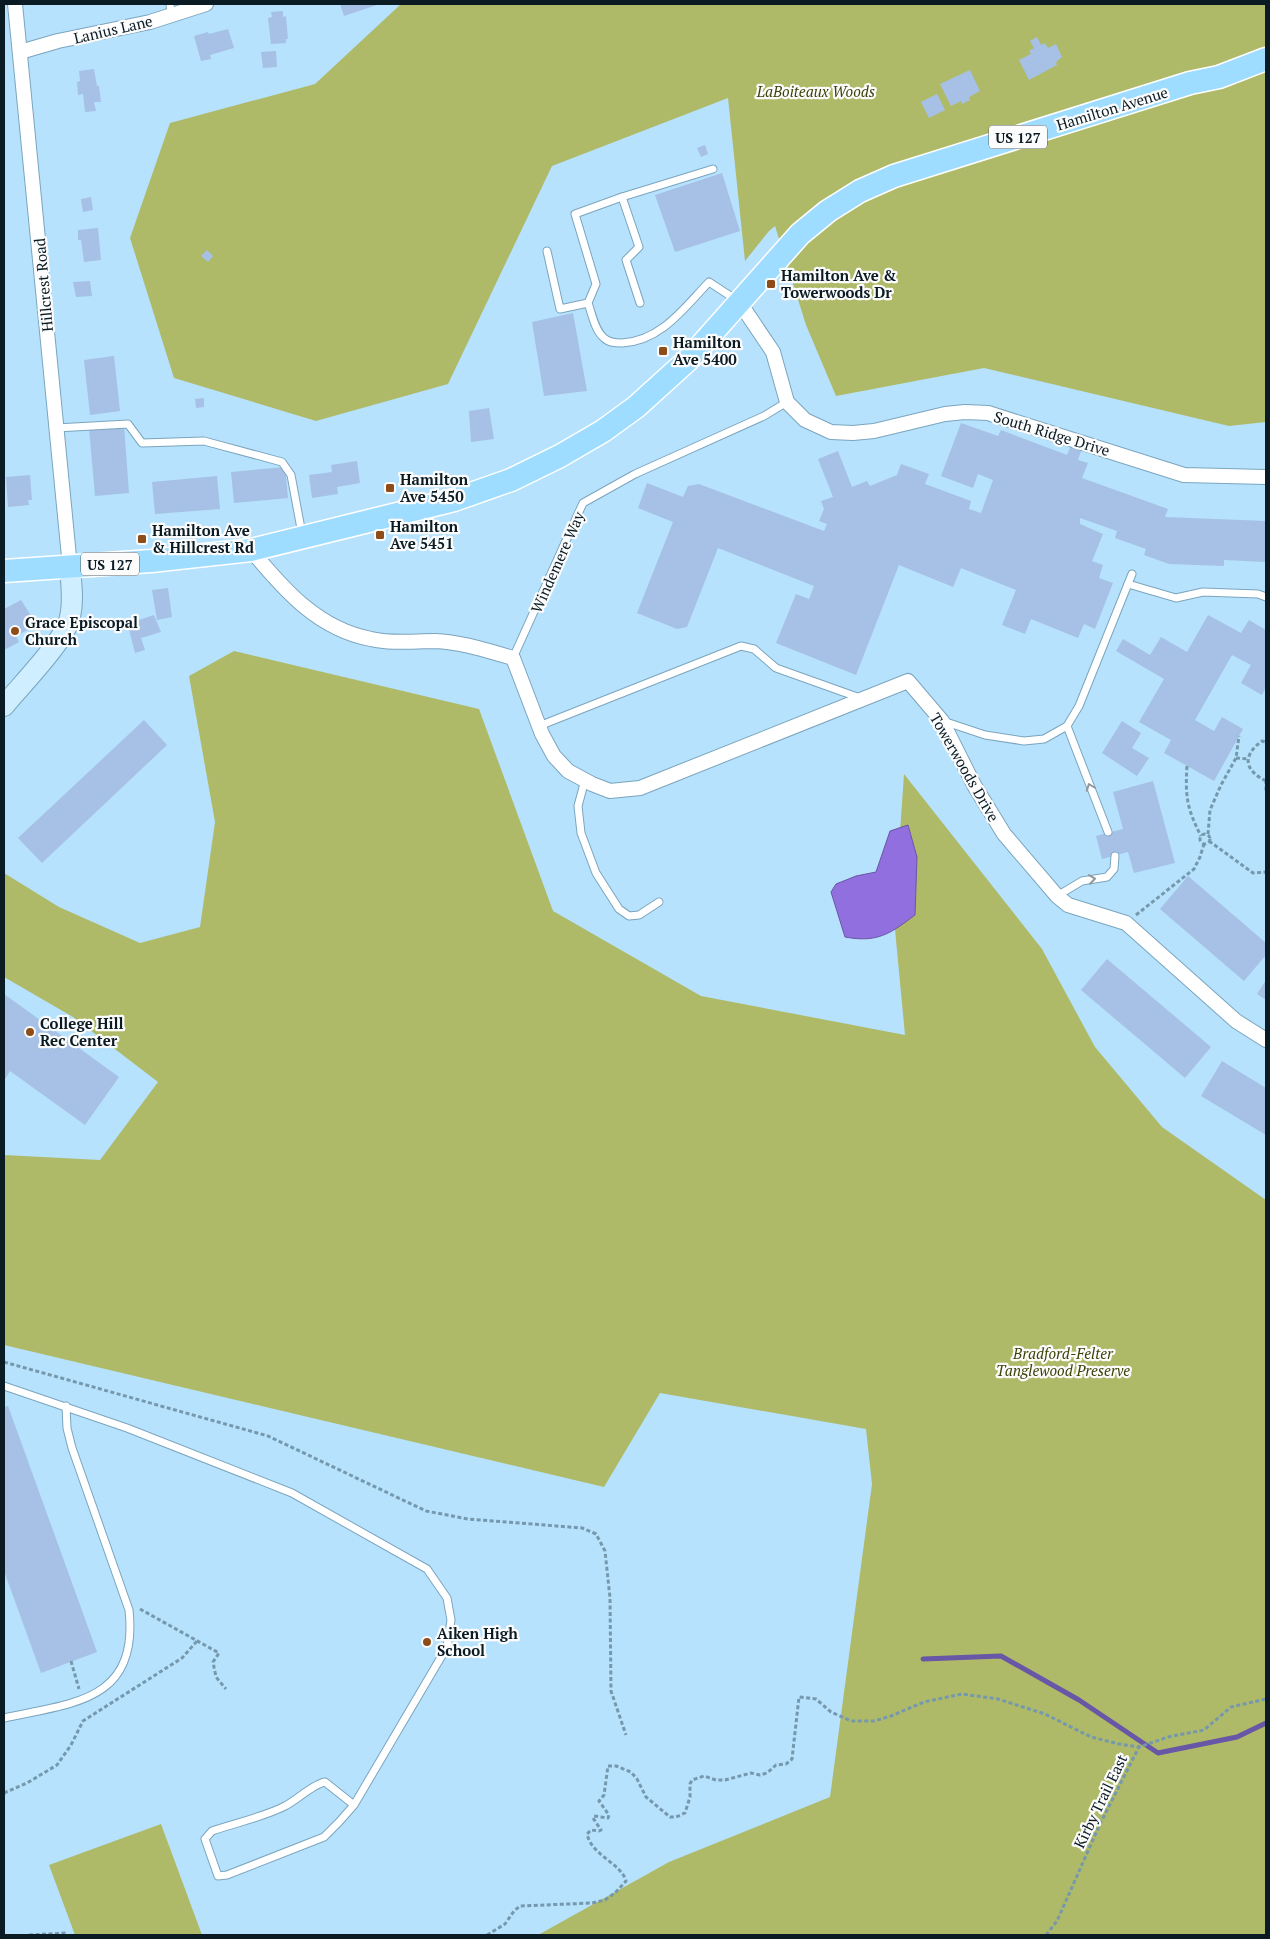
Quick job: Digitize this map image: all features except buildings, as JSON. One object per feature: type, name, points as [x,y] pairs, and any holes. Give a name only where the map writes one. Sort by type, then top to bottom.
[{"type":"main road","name":"Hamilton Avenue","points":[[4,571],[218,555],[251,550],[454,500],[511,480],[560,456],[603,431],[636,407],[689,359],[740,303],[774,261],[800,234],[828,210],[860,191],[894,176],[1190,83],[1219,76],[1266,59]]},
{"type":"street","name":"Hillcrest Road","points":[[15,4],[70,567]]},
{"type":"street","name":"Lanius Lane","points":[[20,52],[58,41],[150,22],[171,9],[206,4]]},
{"type":"street","points":[[740,303],[773,352],[787,402]]},
{"type":"street","name":"South Ridge Drive","points":[[787,402],[805,420],[831,432],[874,431],[945,414],[965,412],[988,413],[1184,475],[1266,477]]},
{"type":"street","points":[[251,550],[279,584],[311,614],[341,630],[371,640],[402,642],[436,641],[463,644],[514,658]]},
{"type":"street","points":[[4,706],[58,642],[70,619],[72,601],[70,567]]},
{"type":"street","name":"Towerwoods Drive","points":[[514,658],[539,726],[554,756],[568,771],[610,791],[640,788],[908,681],[942,721],[974,785],[1004,834],[1057,896],[1068,905],[1126,923],[1236,1021],[1266,1040]]},
{"type":"lane","points":[[713,168],[575,214],[596,284],[588,303],[600,334],[606,340],[616,343],[629,342],[657,333],[709,282],[740,303]]},
{"type":"lane","points":[[622,197],[638,247],[626,260],[640,303]]},
{"type":"lane","points":[[547,251],[560,309],[588,303]]},
{"type":"lane","name":"Windemere Way","points":[[514,658],[583,504],[635,474],[764,416],[787,402]]},
{"type":"lane","points":[[56,428],[128,424],[142,443],[204,441],[282,462],[291,474],[302,537]]},
{"type":"lane","points":[[942,721],[985,736],[1024,741],[1044,739],[1067,726],[1079,706],[1132,574]]},
{"type":"lane","points":[[1128,584],[1176,598],[1203,592],[1258,594],[1266,597]]},
{"type":"lane","points":[[539,726],[741,646],[754,649],[776,668],[863,699]]},
{"type":"lane","points":[[1067,726],[1108,832]]},
{"type":"lane","points":[[585,780],[578,806],[581,833],[596,873],[619,909],[629,916],[639,916],[659,902]]},
{"type":"lane","points":[[1057,896],[1082,881],[1107,877],[1114,869],[1115,856]]},
{"type":"lane","points":[[4,1386],[127,1428],[292,1493],[427,1569],[446,1598],[451,1620],[447,1647],[354,1805],[324,1837],[227,1875],[218,1876],[205,1839],[212,1831],[284,1807],[306,1794],[318,1783],[324,1782],[354,1805]]},
{"type":"lane","points":[[4,1718],[59,1708],[82,1700],[106,1686],[120,1670],[130,1647],[129,1610],[72,1448],[67,1428],[66,1406]]},
{"type":"path","points":[[1239,736],[1236,758],[1210,810],[1208,834],[1210,841],[1253,873],[1266,872]]},
{"type":"path","points":[[1266,742],[1262,741],[1253,748],[1248,760],[1250,769],[1255,776],[1266,780],[1266,792]]},
{"type":"path","points":[[1236,758],[1248,760]]},
{"type":"path","points":[[1187,766],[1186,793],[1193,821],[1204,844]]},
{"type":"path","points":[[1201,836],[1208,834]]},
{"type":"path","points":[[1126,923],[1194,869],[1204,844],[1210,841]]},
{"type":"path","points":[[4,1362],[268,1436],[426,1511],[468,1519],[582,1528],[596,1534],[605,1551],[610,1598],[611,1691],[626,1735]]},
{"type":"path","points":[[140,1609],[219,1653],[213,1662],[216,1677],[226,1689]]},
{"type":"path","points":[[4,1793],[27,1783],[56,1765],[71,1745],[83,1721],[182,1658],[197,1641]]},
{"type":"path","points":[[71,1661],[82,1700]]},
{"type":"path","points":[[487,1935],[505,1924],[520,1906],[599,1902],[615,1893],[626,1881],[624,1875],[590,1843],[587,1834],[591,1830],[599,1832],[601,1830],[593,1818],[594,1816],[608,1818],[599,1801],[604,1795],[608,1766],[616,1766],[631,1772],[646,1797],[670,1817],[676,1817],[685,1812],[690,1797],[690,1784],[699,1776],[725,1780],[751,1773],[760,1775],[767,1773],[776,1765],[786,1764],[792,1759],[799,1697],[816,1699],[832,1712],[850,1721],[874,1721],[924,1702],[962,1694],[998,1699],[1045,1714],[1091,1737],[1139,1747]]},
{"type":"path","name":"Kirby Trail East","points":[[1046,1935],[1057,1921],[1100,1824],[1139,1747],[1204,1730],[1231,1708],[1266,1699]]},
{"type":"path","points":[[29,1935],[67,1934]]},
{"type":"green space","name":"LaBoiteaux Woods","points":[[401,4],[1266,4],[1266,422],[1229,426],[984,368],[836,396],[806,325],[775,226],[745,261],[728,98],[552,166],[448,384],[316,421],[174,378],[130,238],[170,123],[315,84]]},
{"type":"green space","name":"Bradford-Felter Tanglewood Preserve","points":[[234,651],[479,709],[553,911],[701,996],[905,1035],[894,919],[904,774],[1042,949],[1095,1047],[1162,1127],[1266,1200],[1266,1935],[538,1935],[669,1862],[830,1797],[872,1484],[866,1429],[660,1393],[604,1487],[4,1345],[4,1155],[100,1160],[158,1082],[73,1017],[4,977],[4,873],[59,907],[140,943],[200,927],[215,822],[189,676]]},
{"type":"green space","points":[[161,1824],[202,1935],[75,1935],[49,1865]]},
{"type":"shaded area","points":[[908,825],[917,857],[915,915],[890,932],[875,938],[856,939],[845,937],[831,892],[836,884],[856,876],[876,872],[890,831]]},
{"type":"waterway","points":[[923,1659],[1001,1656],[1079,1700],[1158,1753],[1237,1737],[1266,1723]]},
{"type":"place","name":"Hamilton Ave & Towerwoods Dr","points":[[771,284]]},
{"type":"place","name":"Hamilton Ave 5400","points":[[663,351]]},
{"type":"place","name":"Hamilton Ave 5450","points":[[390,488]]},
{"type":"place","name":"Hamilton Ave 5451","points":[[380,535]]},
{"type":"place","name":"Hamilton Ave & Hillcrest Rd","points":[[142,539]]},
{"type":"place","name":"Grace Episcopal Church","points":[[15,631]]},
{"type":"place","name":"College Hill Rec Center","points":[[30,1032]]},
{"type":"place","name":"Aiken High School","points":[[427,1642]]}]
